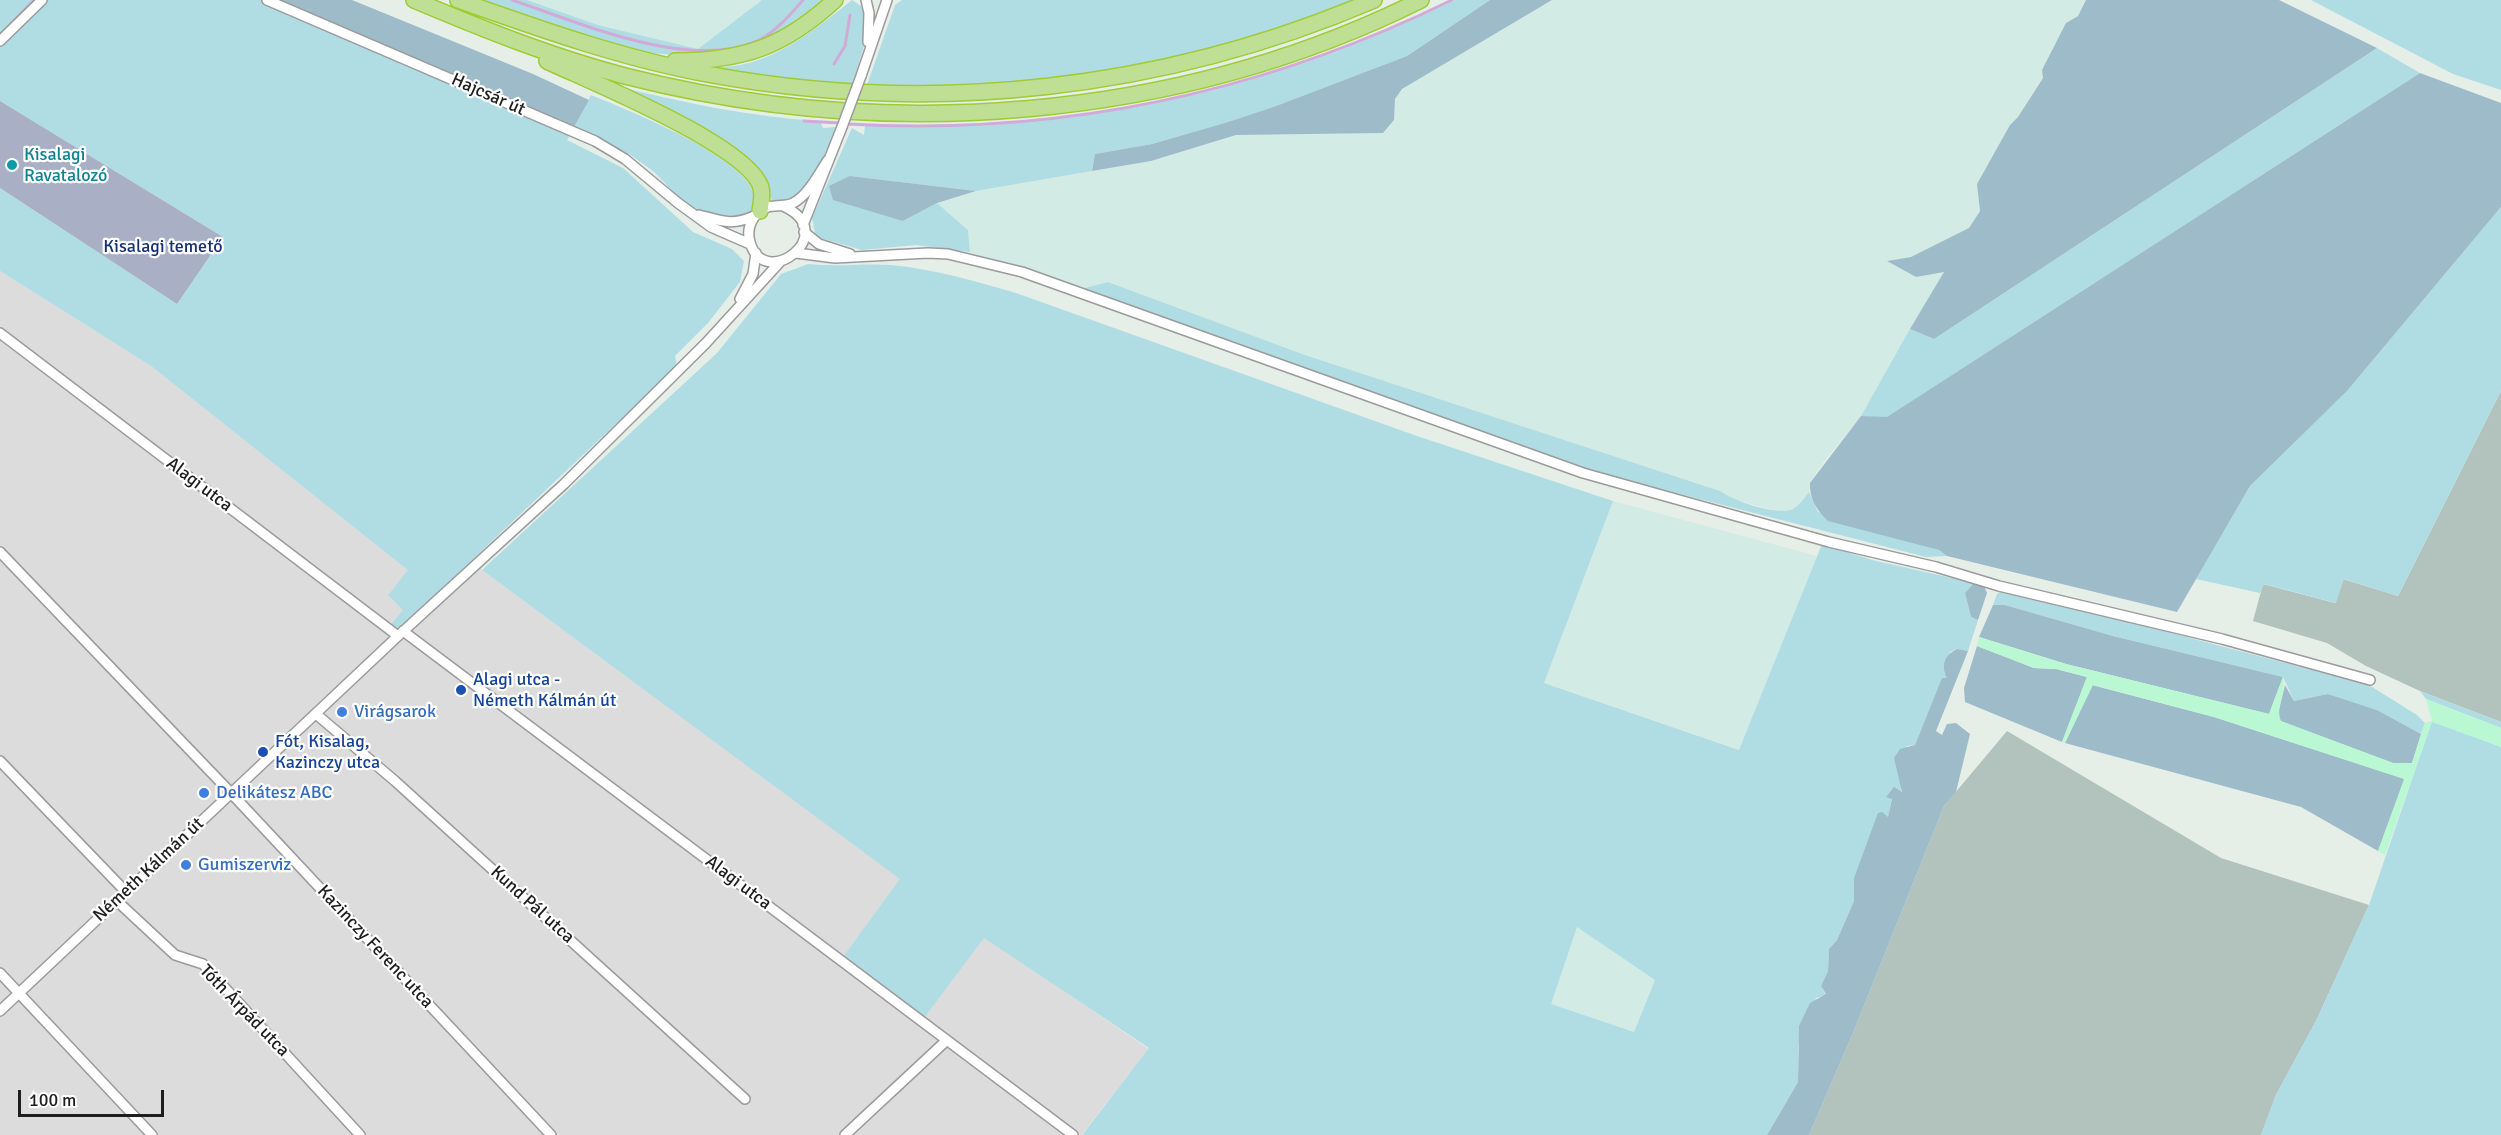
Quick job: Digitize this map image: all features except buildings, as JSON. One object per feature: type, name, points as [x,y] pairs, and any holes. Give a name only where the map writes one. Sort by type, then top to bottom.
[{"type":"highway","points":[[414,0],[499,36],[721,146],[755,177],[761,188],[757,214]]},
{"type":"highway","points":[[458,0],[562,37],[645,61],[744,81],[839,91],[947,94],[1008,91],[1134,74],[1202,59],[1266,41],[1333,18],[1374,0]]},
{"type":"highway","points":[[645,61],[709,61],[749,53],[773,44],[800,28],[835,0]]},
{"type":"highway","points":[[499,36],[626,76],[745,100],[838,111],[1008,111],[1138,93],[1203,79],[1271,60],[1339,36],[1421,0]]},
{"type":"street","points":[[0,41],[42,0]]},
{"type":"street","name":"Hajcsár út","points":[[267,0],[595,141],[625,159],[711,227],[750,244]]},
{"type":"street","points":[[866,0],[869,13],[868,51]]},
{"type":"street","points":[[730,316],[780,262],[796,253],[802,244],[803,229],[887,0]]},
{"type":"street","points":[[780,262],[763,258],[750,244],[748,234],[757,214],[767,207],[794,203],[828,160]]},
{"type":"street","points":[[783,206],[798,216],[803,229],[819,243],[861,257]]},
{"type":"street","name":"Hajcsár út","points":[[694,214],[728,223],[741,222],[757,214]]},
{"type":"street","points":[[730,316],[753,274],[756,253]]},
{"type":"street","points":[[796,253],[835,258],[948,254],[1011,269],[1583,473],[1829,542],[2222,639],[2370,680]]},
{"type":"street","name":"Németh Kálmán út","points":[[0,1011],[564,484],[706,343],[730,316]]},
{"type":"street","name":"Alagi utca","points":[[0,333],[1073,1135]]},
{"type":"street","name":"Kazinczy Ferenc utca","points":[[0,552],[231,793],[550,1135]]},
{"type":"street","name":"Kund Pál utca","points":[[316,714],[395,781],[745,1099]]},
{"type":"street","points":[[0,761],[126,892]]},
{"type":"street","name":"Tóth Árpád utca","points":[[117,901],[175,955],[203,964],[360,1135]]},
{"type":"street","points":[[0,973],[152,1135]]},
{"type":"street","points":[[845,1135],[947,1040]]},
{"type":"shaded area","points":[[0,0],[281,0],[574,127],[591,95],[657,123],[713,153],[735,169],[750,185],[754,200],[749,214],[740,219],[723,219],[683,201],[651,170],[618,148],[574,128],[567,140],[623,168],[693,232],[732,249],[744,261],[740,282],[708,323],[675,356],[677,366],[400,628],[390,625],[403,610],[388,595],[408,570],[151,366],[0,271],[0,188],[177,304],[223,237],[0,101]]},
{"type":"shaded area","points":[[281,0],[352,0],[533,74],[589,100],[574,127]]},
{"type":"shaded area","points":[[476,0],[527,0],[598,25],[698,49],[762,0],[830,0],[763,46],[683,56],[630,51]]},
{"type":"shaded area","points":[[527,0],[762,0],[698,49],[598,25]]},
{"type":"shaded area","points":[[852,0],[864,8],[864,46],[852,85],[825,85],[703,69],[740,65],[771,55],[799,39]]},
{"type":"shaded area","points":[[902,0],[1366,0],[1201,55],[1125,70],[1000,85],[867,85],[895,5]]},
{"type":"shaded area","points":[[1455,0],[1490,0],[1407,56],[1228,122],[1152,144],[1095,154],[1092,171],[976,191],[850,176],[903,221],[937,203],[968,230],[970,252],[916,245],[862,250],[820,238],[815,234],[812,218],[852,128],[864,135],[865,125],[913,126],[1026,122],[1089,115],[1152,104],[1215,90],[1276,72],[1337,51]]},
{"type":"shaded area","points":[[1490,0],[1552,0],[1402,89],[1395,99],[1394,120],[1383,133],[1236,135],[1151,161],[1092,171],[1095,154],[1152,144],[1228,122],[1407,56]]},
{"type":"shaded area","points":[[1552,0],[2086,0],[2078,16],[2066,23],[2043,77],[2018,117],[2010,125],[1977,184],[1980,211],[1969,228],[1911,257],[1888,261],[1916,277],[1945,271],[1861,416],[1823,463],[1810,483],[1809,492],[1795,508],[1779,512],[1730,498],[1720,491],[1305,355],[1108,282],[1077,290],[970,252],[968,230],[937,203],[976,191],[1151,161],[1236,135],[1383,133],[1394,120],[1395,99],[1402,89]]},
{"type":"shaded area","points":[[2086,0],[2279,0],[2377,48],[1934,339],[1910,329],[1944,272],[1916,277],[1887,261],[1911,257],[1969,228],[1980,211],[1977,184],[2010,125],[2018,117],[2043,78],[2042,70],[2066,23],[2078,16]]},
{"type":"shaded area","points":[[2311,0],[2501,0],[2501,90],[2453,74]]},
{"type":"shaded area","points":[[2377,48],[2420,73],[1886,418],[1861,416],[1910,329],[1934,339]]},
{"type":"shaded area","points":[[2420,73],[2501,103],[2501,207],[2347,391],[2250,486],[2177,612],[1947,556],[1939,550],[1828,521],[1820,513],[1812,499],[1810,483],[1861,416],[1887,417]]},
{"type":"shaded area","points":[[612,85],[715,108],[820,121],[823,128],[836,127],[820,165],[804,192],[794,199],[776,203],[772,201],[766,185]]},
{"type":"shaded area","points":[[850,176],[976,191],[937,203],[903,221],[833,200],[829,186]]},
{"type":"shaded area","points":[[2501,207],[2501,391],[2398,596],[2344,579],[2336,603],[2264,584],[2260,593],[2196,579],[2250,486],[2347,391]]},
{"type":"shaded area","points":[[808,264],[891,265],[939,272],[985,284],[1417,436],[1613,501],[1544,683],[1739,750],[1822,544],[1872,560],[1974,583],[1965,593],[1971,617],[1978,620],[1968,651],[1956,649],[1950,652],[1948,679],[1942,679],[1915,745],[1907,746],[1901,792],[1887,797],[1892,798],[1888,818],[1854,878],[1854,901],[1837,940],[1829,949],[1828,971],[1821,986],[1826,995],[1816,998],[1798,1046],[1798,1082],[1767,1135],[1085,1135],[1083,1134],[1149,1048],[984,938],[924,1018],[843,957],[900,879],[482,570],[717,353],[781,274]],"holes":[[[1577,927],[1655,980],[1634,1032],[1551,1004]]]},
{"type":"shaded area","points":[[0,271],[151,366],[409,570],[388,595],[404,610],[390,624],[400,628],[473,559],[482,570],[901,879],[844,957],[924,1017],[984,937],[1149,1049],[1083,1133],[1085,1135],[0,1135]]},
{"type":"shaded area","points":[[1108,282],[1305,355],[1720,491],[1755,506],[1786,511],[1800,504],[1809,492],[1818,512],[1939,550],[1947,556],[1926,557],[1582,469],[1077,290]]},
{"type":"shaded area","points":[[2501,391],[2501,722],[2420,691],[2366,666],[2327,643],[2253,621],[2263,584],[2335,603],[2343,579],[2398,596]]},
{"type":"shaded area","points":[[1613,501],[1817,556],[1740,750],[1544,683]]},
{"type":"shaded area","points":[[1974,583],[1984,586],[1987,593],[1978,620],[1971,617],[1965,593]]},
{"type":"shaded area","points":[[2004,589],[2369,685],[2417,715],[2425,723],[2421,734],[2377,710],[2328,694],[2294,701],[2283,677],[2113,636],[2005,605],[1993,605],[1997,594]]},
{"type":"shaded area","points":[[1993,605],[2005,605],[2113,636],[2283,677],[2269,714],[2066,664],[1979,637]]},
{"type":"shaded area","points":[[1977,646],[2034,668],[2056,669],[2087,677],[2062,742],[1965,702],[1964,688]]},
{"type":"shaded area","points":[[1957,649],[1968,651],[1936,731],[1942,735],[1947,724],[1956,723],[1970,734],[1956,792],[1944,806],[1853,1033],[1809,1135],[1767,1135],[1798,1082],[1799,1026],[1810,1003],[1826,994],[1821,986],[1828,971],[1829,949],[1837,940],[1854,901],[1854,878],[1878,813],[1882,812],[1888,817],[1892,799],[1886,797],[1894,787],[1902,792],[1894,758],[1900,749],[1915,745],[1942,678],[1947,678],[1944,669],[1945,661],[1949,654]]},
{"type":"shaded area","points":[[2092,685],[2214,717],[2405,779],[2378,851],[2301,807],[2065,743]]},
{"type":"shaded area","points":[[2285,685],[2294,701],[2328,694],[2377,710],[2421,734],[2412,763],[2393,763],[2280,721],[2278,714]]},
{"type":"shaded area","points":[[2420,691],[2501,722],[2501,728],[2426,699]]},
{"type":"shaded area","points":[[2432,721],[2501,747],[2501,1135],[2261,1135],[2276,1095],[2317,1019],[2369,905]]},
{"type":"shaded area","points":[[2007,731],[2221,858],[2369,905],[2317,1019],[2276,1095],[2261,1135],[1809,1135],[1853,1033],[1944,806]]},
{"type":"shaded area","points":[[1577,926],[1655,980],[1634,1032],[1550,1004]]},
{"type":"sand","points":[[1979,637],[2066,664],[2269,714],[2283,677],[2284,688],[2279,710],[2281,721],[2393,763],[2412,763],[2425,723],[2432,721],[2426,699],[2501,728],[2501,747],[2432,722],[2385,855],[2378,851],[2404,779],[2214,717],[2093,685],[2065,743],[2062,742],[2087,677],[2056,669],[2034,668],[1977,646]]},
{"type":"green space","name":"Kisalagi temető","points":[[0,101],[223,237],[177,304],[0,188]]},
{"type":"waterway","points":[[10,25],[34,0]]},
{"type":"waterway","points":[[512,0],[633,40],[666,47],[697,50],[727,49],[762,39],[787,18],[803,0]]},
{"type":"waterway","points":[[847,124],[926,126],[1004,123],[1081,115],[1157,102],[1233,84],[1307,61],[1380,33],[1452,0]]},
{"type":"waterway","points":[[834,64],[845,46],[850,15]]},
{"type":"waterway","points":[[804,121],[840,123]]},
{"type":"place","name":"Kisalagi Ravatalozó","points":[[12,165]]},
{"type":"place","name":"Alagi utca - Németh Kálmán út","points":[[461,690]]},
{"type":"place","name":"Virágsarok","points":[[342,712]]},
{"type":"place","name":"Fót, Kisalag, Kazinczy utca","points":[[263,752]]},
{"type":"place","name":"Delikátesz ABC","points":[[204,793]]},
{"type":"place","name":"Gumiszerviz","points":[[186,865]]}]
